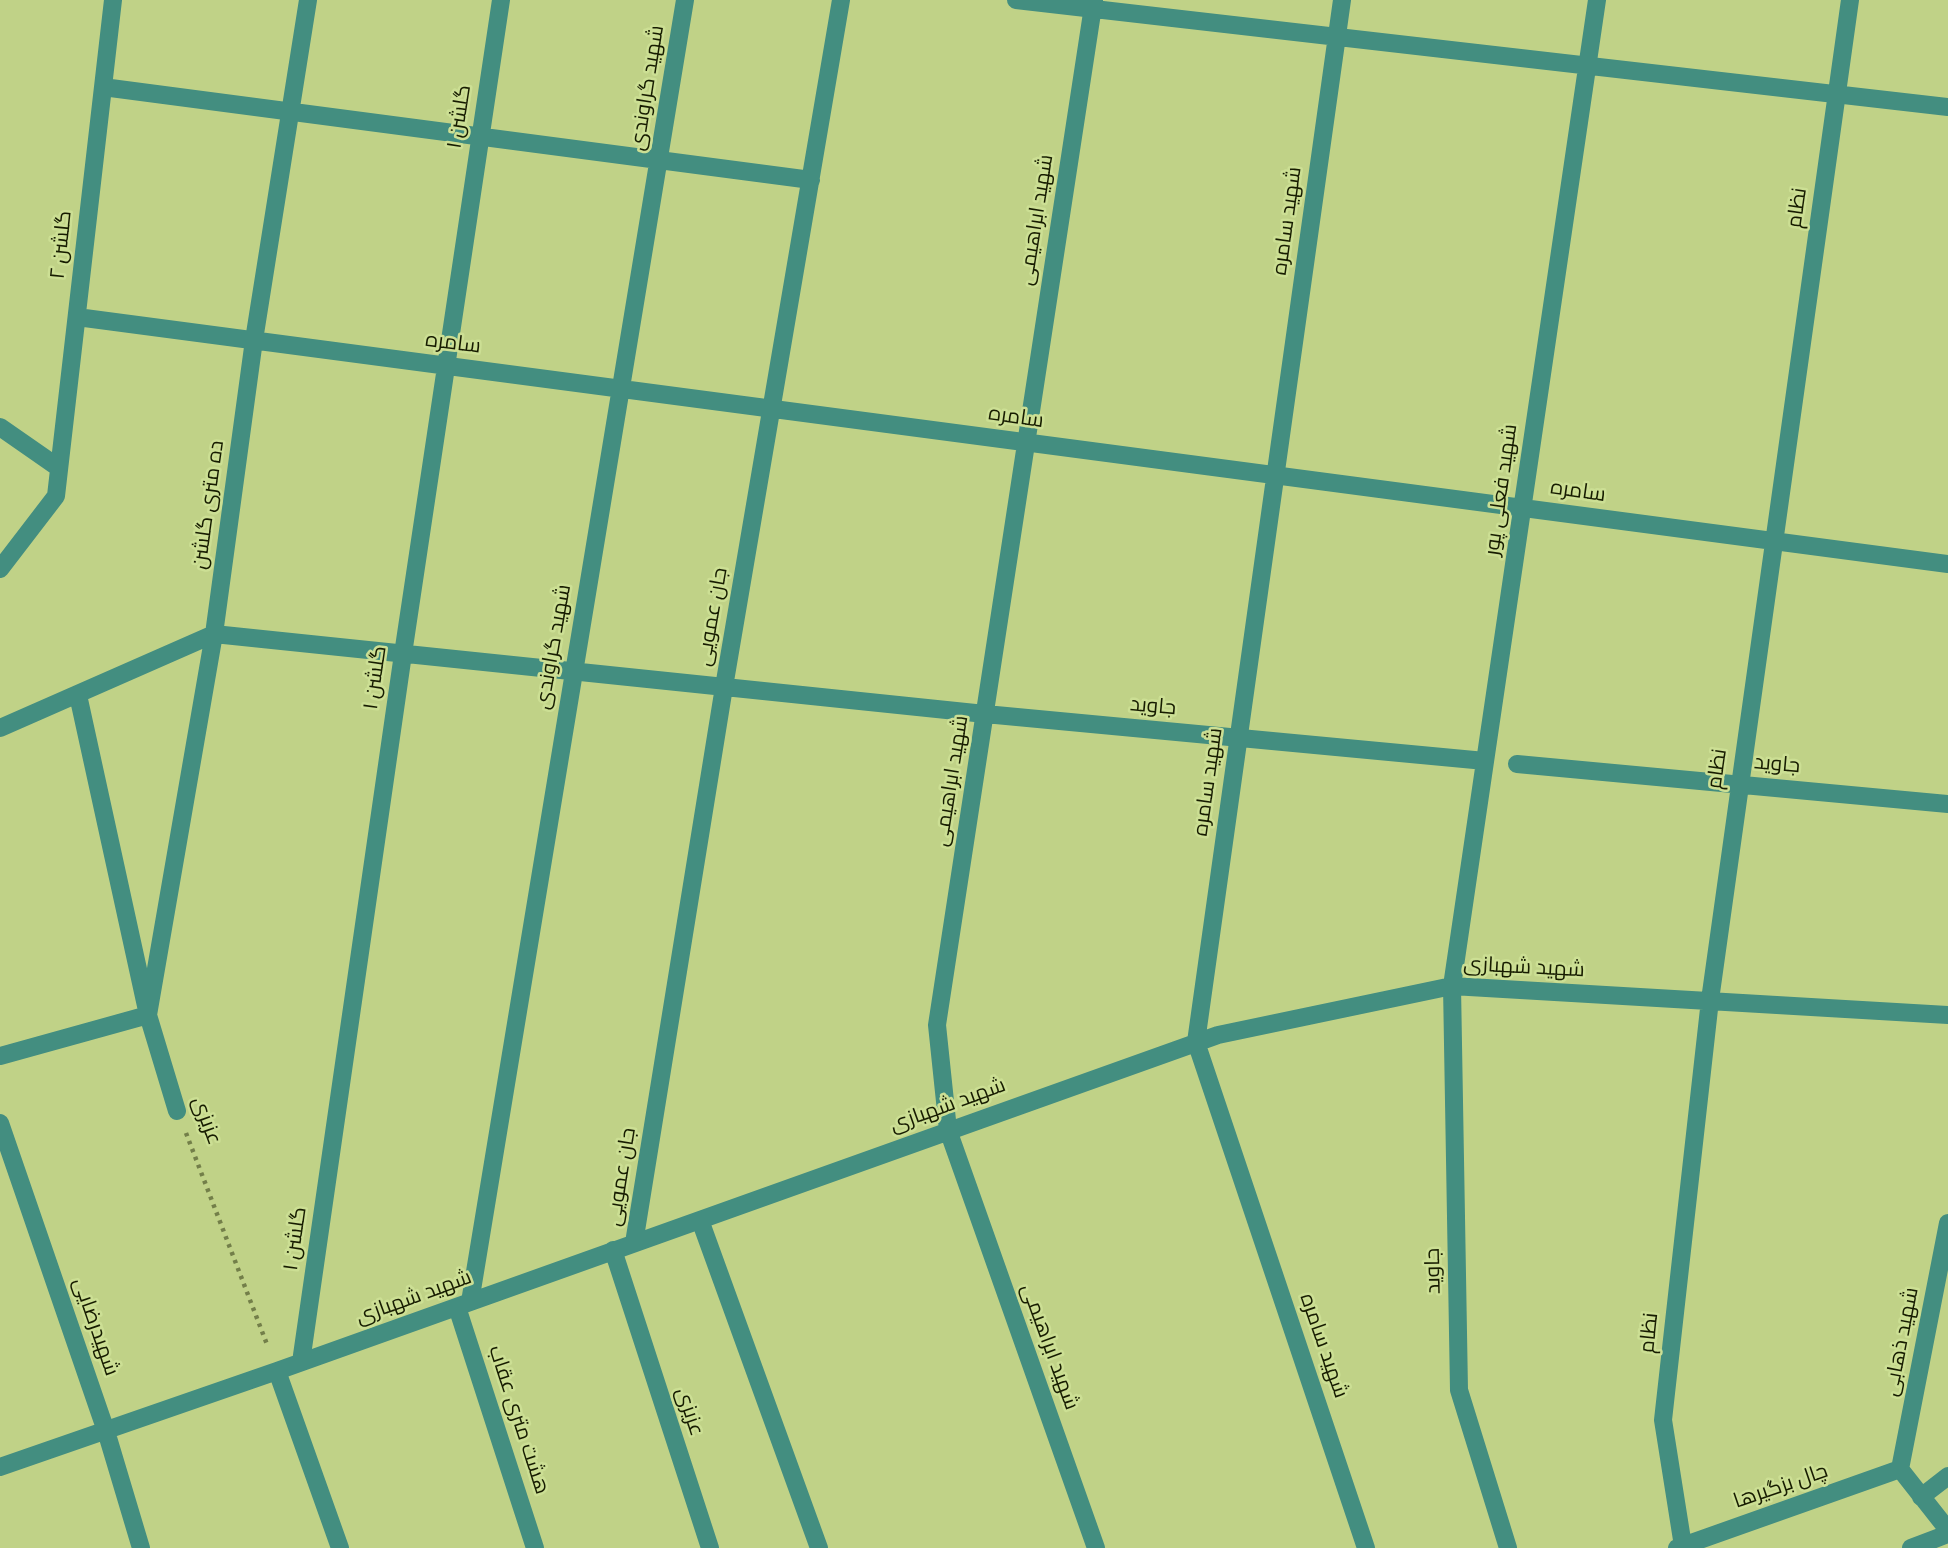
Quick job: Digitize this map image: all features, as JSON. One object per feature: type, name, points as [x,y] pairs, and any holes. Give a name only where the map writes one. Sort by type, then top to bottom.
[{"type":"street","name":"گلشن ۲","points":[[0,569],[56,496],[114,0]]},
{"type":"street","name":"ده متری گلشن","points":[[148,1015],[214,634],[254,340],[308,0]]},
{"type":"street","name":"گلشن ۱","points":[[301,1362],[501,0]]},
{"type":"street","name":"شهید گراوندی","points":[[463,1304],[573,671],[685,0]]},
{"type":"street","name":"جان عمویی","points":[[634,1243],[724,687],[841,0]]},
{"type":"street","points":[[1016,0],[1093,5],[1337,37],[1948,107]]},
{"type":"street","name":"شهید سامره","points":[[1342,0],[1196,1042],[1366,1548]]},
{"type":"street","name":"شهید فعلی پور","points":[[1452,986],[1597,0]]},
{"type":"street","name":"نظام","points":[[1680,1547],[1663,1420],[1710,1000],[1850,0]]},
{"type":"street","name":"شهید ابراهیمی","points":[[1093,5],[937,1025],[948,1130],[1096,1548]]},
{"type":"street","points":[[103,88],[811,180]]},
{"type":"street","name":"سامره","points":[[77,317],[1948,564]]},
{"type":"street","points":[[0,427],[60,468]]},
{"type":"street","points":[[0,728],[214,634]]},
{"type":"street","name":"جاوید","points":[[214,634],[985,715],[1485,761]]},
{"type":"street","name":"عزیزی","points":[[78,695],[148,1015],[177,1111]]},
{"type":"street","name":"جاوید","points":[[1517,764],[1948,804]]},
{"type":"street","name":"جاوید","points":[[1452,986],[1459,1390],[1508,1548]]},
{"type":"street","name":"شهید شهبازی","points":[[0,1467],[1218,1035],[1452,986],[1948,1015]]},
{"type":"street","points":[[0,1056],[148,1015]]},
{"type":"street","name":"شهیدرضایی","points":[[0,1123],[106,1430],[141,1548]]},
{"type":"street","points":[[700,1220],[819,1548]]},
{"type":"street","name":"شهید ذهابی","points":[[1900,1469],[1948,1223]]},
{"type":"street","name":"عزیزی","points":[[613,1250],[710,1548]]},
{"type":"street","name":"هشت متری عقاب","points":[[463,1304],[535,1548]]},
{"type":"street","points":[[276,1371],[340,1548]]},
{"type":"street","points":[[1900,1469],[1948,1532],[1911,1548]]},
{"type":"street","name":"چال بزگیرها","points":[[1680,1547],[1900,1469]]},
{"type":"street","points":[[1921,1497],[1948,1476]]},
{"type":"path","name":"عزیزی","points":[[177,1111],[276,1371]]}]
